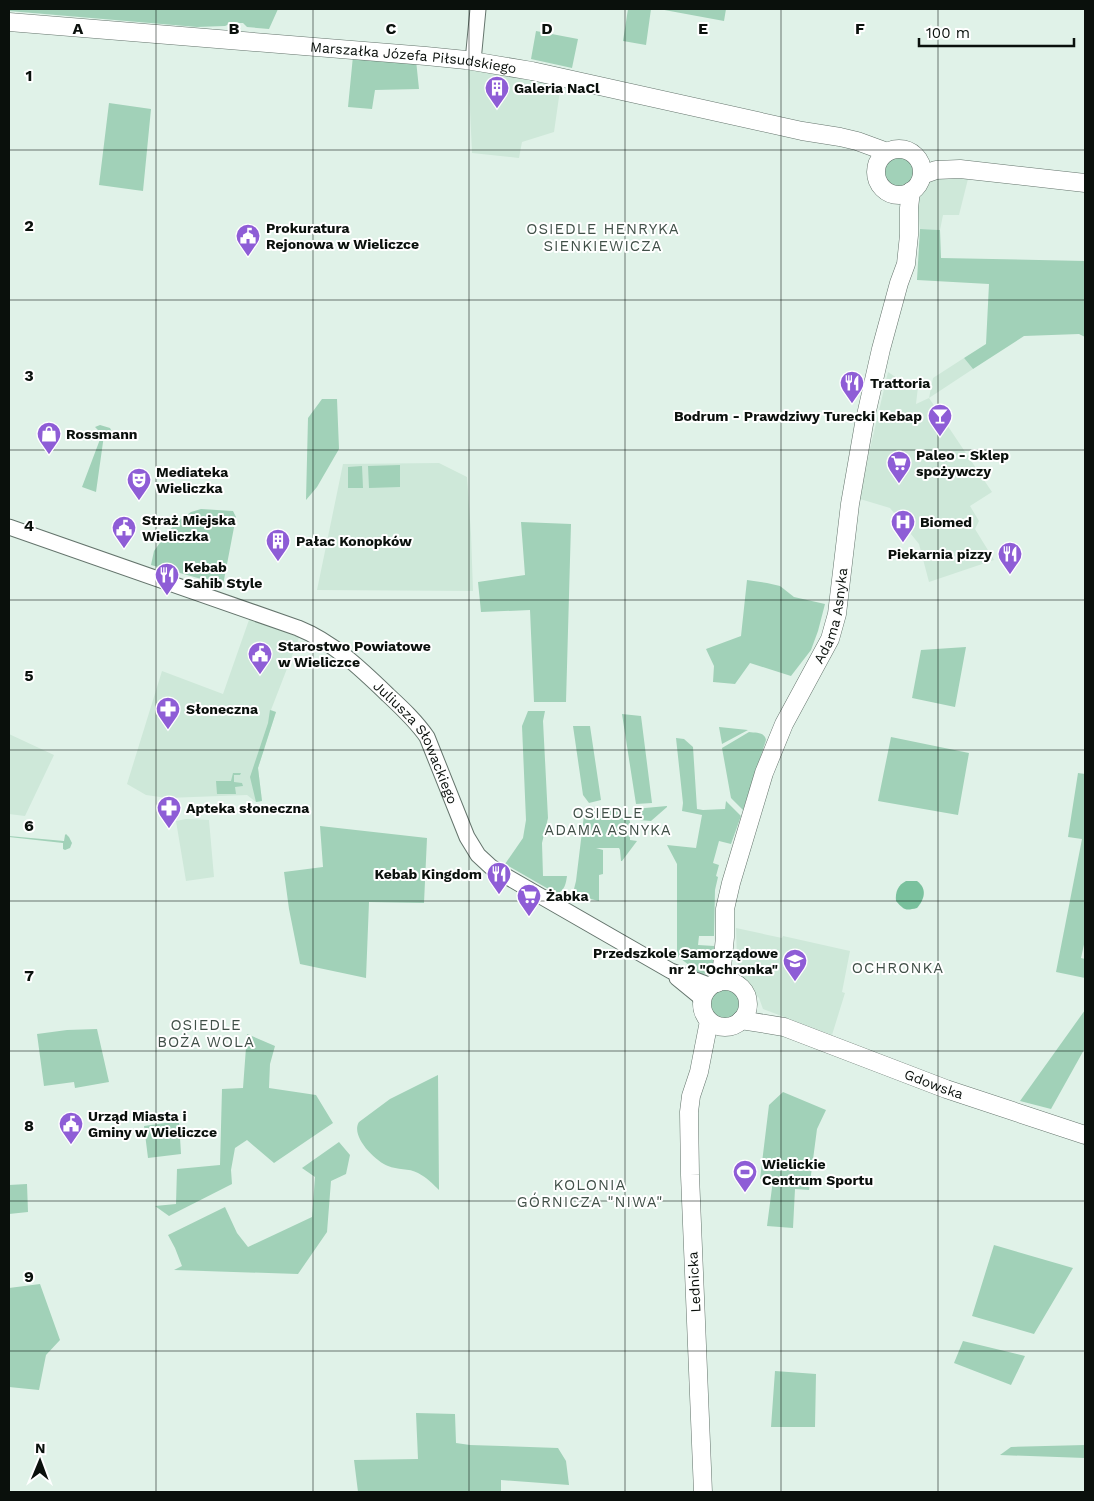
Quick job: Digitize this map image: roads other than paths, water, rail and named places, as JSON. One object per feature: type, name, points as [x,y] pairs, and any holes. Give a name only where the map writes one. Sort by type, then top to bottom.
[{"type":"main road","name":"Marszałka Józefa Piłsudskiego","points":[[9,22],[474,61],[532,71],[812,133],[852,140],[887,152]]},
{"type":"main road","name":"Marszałka Józefa Piłsudskiego","points":[[812,133],[866,155],[876,168]]},
{"type":"main road","points":[[900,149],[914,154],[920,167],[916,187],[903,193],[889,193],[880,185],[876,174],[876,168],[882,156],[887,152],[900,149]]},
{"type":"main road","points":[[920,167],[960,162],[984,166],[1010,175],[1085,183]]},
{"type":"main road","name":"Adama Asnyka","points":[[702,1002],[708,990],[721,984],[725,910],[769,760],[784,724],[823,654],[834,627],[850,504],[861,440],[881,349],[899,282],[906,264],[909,208],[903,193]]},
{"type":"main road","points":[[702,1002],[703,1009],[731,1018],[744,992],[721,984]]},
{"type":"main road","name":"Gdowska","points":[[731,1018],[784,1027],[946,1089],[1085,1135]]},
{"type":"main road","name":"Lednicka","points":[[703,1492],[689,1160],[690,1104],[699,1072],[731,1018]]},
{"type":"street","points":[[474,61],[478,9]]},
{"type":"street","name":"Juliusza Słowackiego","points":[[9,527],[298,628],[333,647],[353,662],[383,690],[427,737],[467,837],[476,852],[490,867],[560,909],[671,971],[706,984],[721,984]]},
{"type":"street","name":"Juliusza Słowackiego","points":[[671,971],[699,996],[702,1002]]},
{"type":"place","name":"Galeria NaCl","points":[[497,109]]},
{"type":"place","name":"Prokuratura Rejonowa w Wieliczce","points":[[248,257]]},
{"type":"place","name":"Trattoria","points":[[852,404]]},
{"type":"place","name":"Bodrum - Prawdziwy Turecki Kebap","points":[[940,437]]},
{"type":"place","name":"Rossmann","points":[[49,455]]},
{"type":"place","name":"Paleo - Sklep spożywczy","points":[[899,484]]},
{"type":"place","name":"Mediateka Wieliczka","points":[[139,501]]},
{"type":"place","name":"Biomed","points":[[903,543]]},
{"type":"place","name":"Straż Miejska Wieliczka","points":[[124,549]]},
{"type":"place","name":"Pałac Konopków","points":[[278,562]]},
{"type":"place","name":"Piekarnia pizzy","points":[[1010,575]]},
{"type":"place","name":"Kebab Sahib Style","points":[[167,596]]},
{"type":"place","name":"Starostwo Powiatowe w Wieliczce","points":[[260,675]]},
{"type":"place","name":"Słoneczna","points":[[168,730]]},
{"type":"place","name":"Apteka słoneczna","points":[[169,829]]},
{"type":"place","name":"Kebab Kingdom","points":[[499,895]]},
{"type":"place","name":"Żabka","points":[[529,917]]},
{"type":"place","name":"Przedszkole Samorządowe nr 2 \"Ochronka\"","points":[[795,982]]},
{"type":"place","name":"Urząd Miasta i Gminy w Wieliczce","points":[[71,1145]]},
{"type":"place","name":"Wielickie Centrum Sportu","points":[[745,1193]]},
{"type":"district","name":"OSIEDLE HENRYKA SIENKIEWICZA","points":[[603,238]]},
{"type":"district","name":"OSIEDLE ADAMA ASNYKA","points":[[608,822]]},
{"type":"district","name":"OCHRONKA","points":[[898,968]]},
{"type":"district","name":"OSIEDLE BOŻA WOLA","points":[[206,1034]]},
{"type":"district","name":"KOLONIA GÓRNICZA \"NIWA\"","points":[[590,1194]]}]
